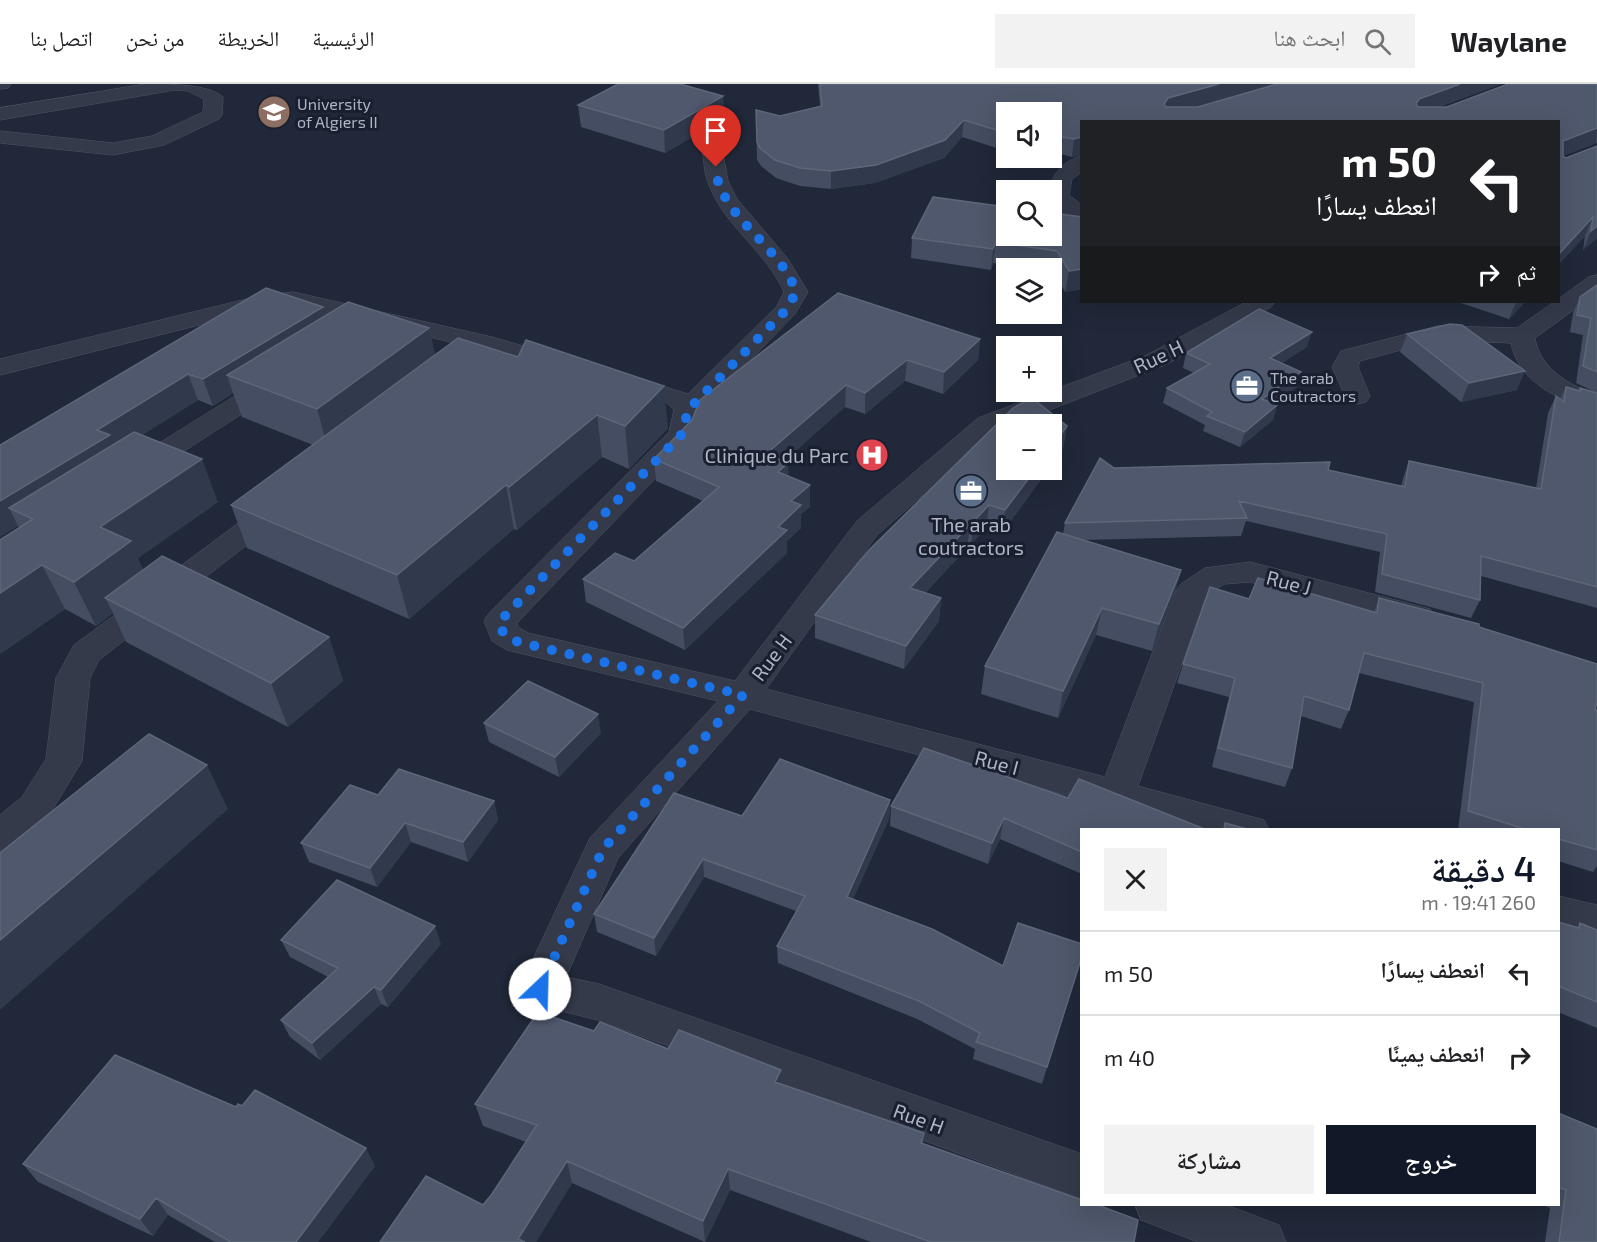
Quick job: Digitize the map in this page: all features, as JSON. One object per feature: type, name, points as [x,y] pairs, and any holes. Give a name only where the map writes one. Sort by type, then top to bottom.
[{"type":"street","points":[[0,101],[100,84]]},
{"type":"street","points":[[0,137],[113,149],[157,141],[212,115],[214,98],[192,86],[169,84]]},
{"type":"street","points":[[0,114],[173,85]]},
{"type":"street","points":[[0,367],[255,304],[293,299],[492,344],[676,397],[688,410],[787,309],[796,292],[791,277],[742,221],[719,185],[712,148]]},
{"type":"street","points":[[1080,164],[1062,177],[1058,196],[1070,208],[1080,211]]},
{"type":"street","points":[[1357,396],[1345,367],[1350,356],[1438,333],[1522,336],[1597,282]]},
{"type":"street","name":"Rue H","points":[[1080,1176],[599,1002],[540,989],[603,849],[743,695],[867,528],[988,424],[1156,360],[1261,303]]},
{"type":"street","points":[[346,337],[376,318]]},
{"type":"street","points":[[1522,336],[1526,354],[1545,377],[1582,399],[1597,403]]},
{"type":"street","points":[[464,366],[492,344]]},
{"type":"street","points":[[116,482],[296,369]]},
{"type":"street","name":"Rue I","points":[[688,410],[682,434],[500,621],[503,633],[518,642],[743,695],[1244,828]]},
{"type":"street","points":[[0,836],[35,807],[64,761],[73,678],[86,653],[303,488]]},
{"type":"street","name":"Rue J","points":[[1117,794],[1192,591],[1216,575],[1251,572],[1447,624]]},
{"type":"street","points":[[1560,913],[1597,922]]},
{"type":"street","points":[[1163,1206],[1262,1242]]},
{"type":"building","points":[[618,84],[680,84],[723,96],[664,130],[578,105]]},
{"type":"building","points":[[820,84],[1219,84],[1168,98],[1164,104],[1166,107],[1198,107],[1277,84],[1460,84],[1419,99],[1416,104],[1418,107],[1447,107],[1508,84],[1597,84],[1597,128],[1563,141],[1563,156],[1566,158],[1597,146],[1597,226],[1591,231],[1593,217],[1560,253],[1560,120],[1080,120],[1080,138],[1074,139],[1062,138],[1062,102],[996,102],[996,130],[964,120],[945,140],[876,165],[831,171],[800,168],[775,160],[760,148],[757,142],[756,110],[780,116],[822,106]]},
{"type":"building","points":[[933,197],[996,206],[996,242],[993,249],[912,238]]},
{"type":"building","points":[[1062,214],[1080,217],[1080,269],[1069,271],[1057,251],[1023,246],[1062,246]]},
{"type":"building","points":[[1597,285],[1597,372],[1583,366],[1591,318],[1577,315],[1580,297]]},
{"type":"building","points":[[266,288],[323,307],[203,379],[188,374],[97,430],[110,435],[0,501],[0,445]]},
{"type":"building","points":[[838,293],[980,339],[944,372],[907,360],[865,393],[846,385],[766,454],[788,463],[778,472],[810,485],[791,501],[801,505],[778,527],[787,530],[683,628],[583,579],[615,553],[634,561],[719,487],[654,459],[692,420],[700,400]]},
{"type":"building","points":[[348,302],[429,328],[317,409],[227,375]]},
{"type":"building","points":[[1259,309],[1312,332],[1270,358],[1301,372],[1262,399],[1277,405],[1245,432],[1207,416],[1212,412],[1167,388],[1210,364],[1186,353]]},
{"type":"building","points":[[1450,324],[1462,325],[1525,371],[1469,383],[1407,334]]},
{"type":"building","points":[[458,338],[518,357],[526,340],[664,386],[625,426],[597,415],[509,487],[506,485],[397,575],[231,505]]},
{"type":"building","points":[[1566,387],[1597,393],[1597,587],[1481,556],[1480,600],[1382,574],[1387,534],[1239,501],[1247,518],[1065,523],[1100,458],[1114,468],[1330,462],[1328,470],[1405,487],[1409,461],[1541,489],[1556,396],[1564,402]]},
{"type":"building","points":[[1024,402],[1037,402],[1052,414],[1007,414]]},
{"type":"building","points":[[1062,422],[1067,426],[1062,433]]},
{"type":"building","points":[[996,425],[996,480],[1028,480],[1005,510],[989,505],[974,521],[971,521],[970,525],[910,588],[941,598],[906,646],[815,615],[869,550]]},
{"type":"building","points":[[134,432],[202,459],[100,527],[131,541],[74,582],[42,565],[0,593],[0,540],[33,519],[9,508]]},
{"type":"building","points":[[1057,532],[1181,570],[1159,624],[1102,608],[1063,691],[985,666]]},
{"type":"building","points":[[162,556],[329,637],[271,683],[105,598]]},
{"type":"building","points":[[1258,578],[1377,613],[1379,598],[1479,624],[1479,627],[1597,664],[1595,710],[1597,710],[1597,850],[1560,840],[1560,828],[1522,828],[1468,811],[1483,683],[1364,653],[1349,710],[1304,696],[1292,768],[1218,748],[1235,678],[1183,664],[1210,587],[1249,599]]},
{"type":"building","points":[[528,681],[598,714],[555,757],[484,723]]},
{"type":"building","points":[[149,734],[207,765],[0,940],[0,853]]},
{"type":"building","points":[[924,748],[1068,798],[1079,779],[1202,828],[1080,828],[1080,851],[1004,818],[992,843],[891,806]]},
{"type":"building","points":[[780,759],[890,800],[847,897],[932,929],[1003,966],[1018,923],[1080,943],[1080,962],[1047,1067],[976,1042],[980,1033],[919,1001],[777,946],[805,896],[703,859],[654,938],[594,914],[674,793],[742,816]]},
{"type":"building","points":[[399,769],[494,801],[463,842],[405,823],[370,868],[301,843],[350,785],[378,795]]},
{"type":"building","points":[[1225,823],[1244,828],[1224,828]]},
{"type":"building","points":[[337,880],[435,926],[381,990],[374,987],[312,1043],[281,1020],[338,968],[281,940]]},
{"type":"building","points":[[1560,923],[1579,928],[1580,923],[1597,930],[1597,1002],[1560,987]]},
{"type":"building","points":[[538,1012],[594,1031],[600,1022],[668,1049],[679,1030],[781,1070],[775,1082],[924,1133],[921,1143],[1080,1199],[1080,1206],[1100,1206],[1138,1220],[1134,1242],[931,1242],[728,1169],[703,1221],[567,1161],[518,1239],[525,1242],[380,1242],[426,1176],[483,1205],[537,1125],[475,1104]]},
{"type":"building","points":[[115,1055],[236,1107],[238,1104],[242,1106],[255,1090],[366,1148],[296,1242],[231,1242],[156,1198],[140,1219],[23,1164]]},
{"type":"building","points":[[1560,1114],[1597,1129],[1597,1242],[1559,1242],[1566,1190],[1560,1188]]},
{"type":"place","name":"University of Algiers II","points":[[274,112]]},
{"type":"place","name":"The arab Coutractors","points":[[1247,386]]},
{"type":"place","name":"Clinique du Parc","points":[[872,455]]},
{"type":"place","name":"The arab coutractors","points":[[971,491]]},
{"type":"route","points":[[540,989],[603,849],[743,695],[518,642],[503,633],[500,621],[682,434],[688,410],[787,309],[796,292],[791,277],[742,221],[719,185],[716,167]]}]
